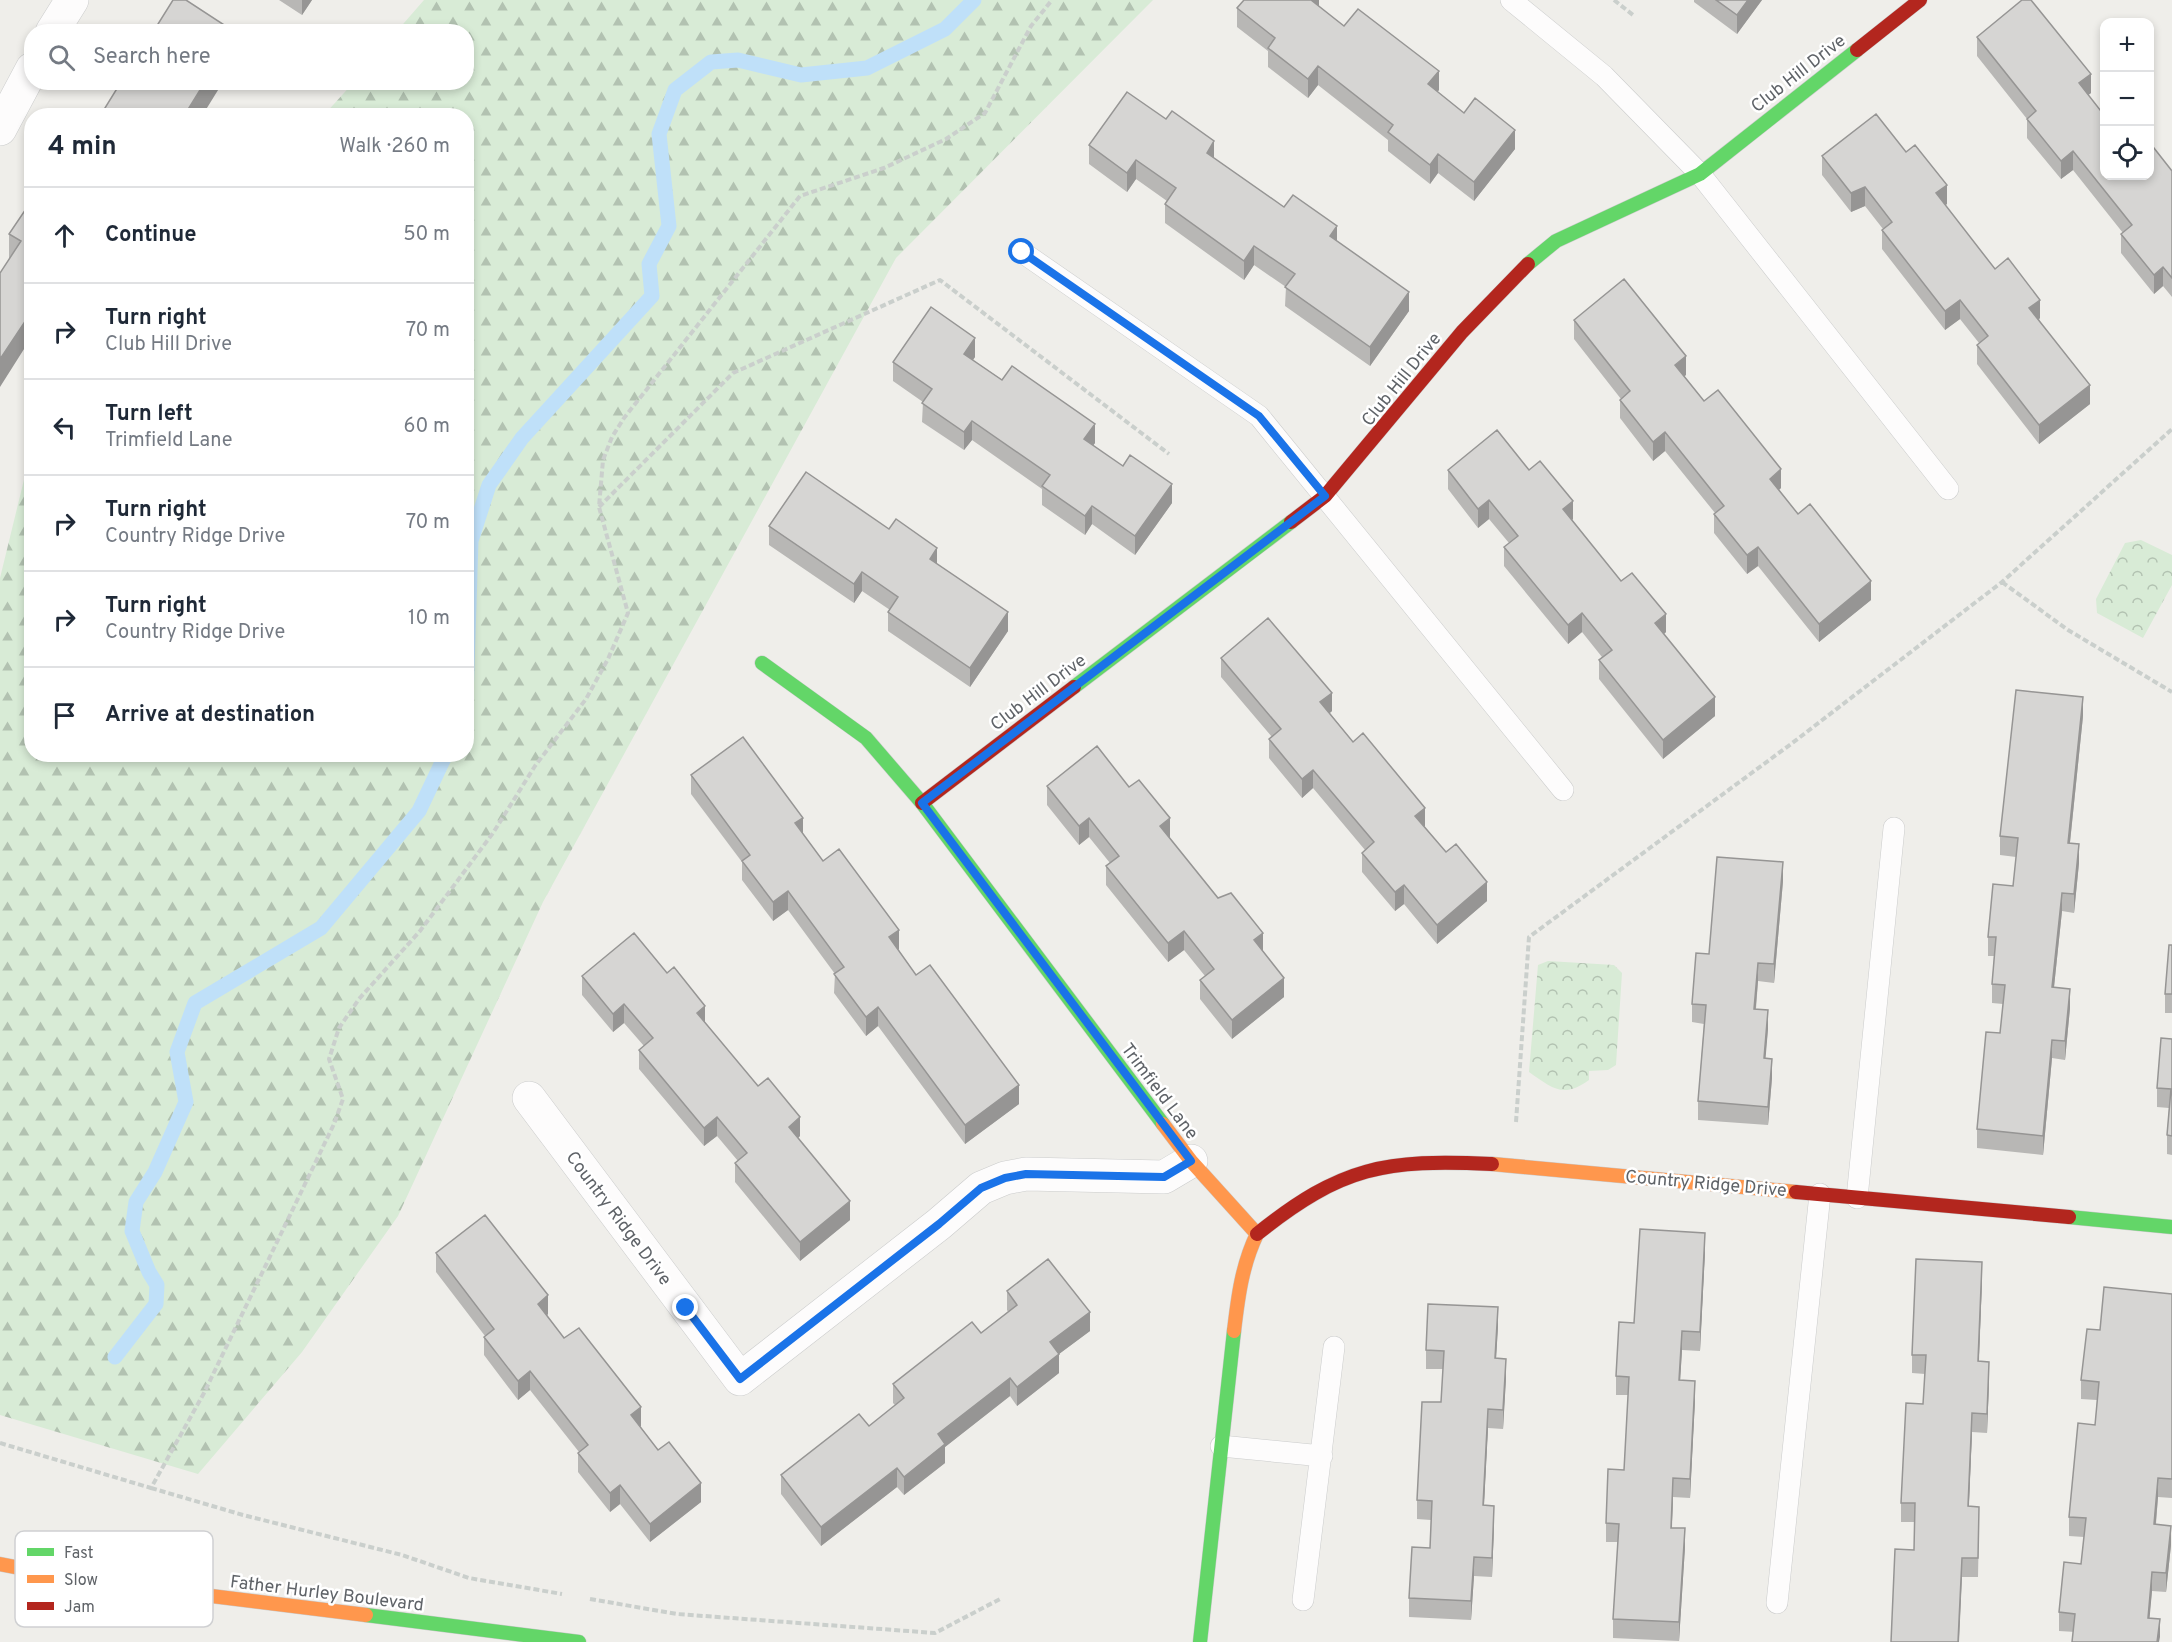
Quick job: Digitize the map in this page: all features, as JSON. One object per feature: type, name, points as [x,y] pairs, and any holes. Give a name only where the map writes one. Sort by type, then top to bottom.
[{"type":"street","points":[[57,24],[72,0]]},
{"type":"street","name":"Club Hill Drive","points":[[922,803],[1325,496],[1387,425],[1462,332],[1515,274],[1556,241],[1700,174],[1920,0]]},
{"type":"street","points":[[0,129],[24,84]]},
{"type":"street","name":"Trimfield Lane","points":[[762,663],[866,738],[922,803],[1191,1161],[1257,1234]]},
{"type":"street","name":"Country Ridge Drive","points":[[529,1098],[740,1379],[939,1224],[981,1188],[1005,1178],[1026,1174],[1164,1177],[1191,1161]]},
{"type":"street","name":"Country Ridge Drive","points":[[1257,1234],[1299,1201],[1350,1175],[1411,1163],[1513,1165],[2172,1227]]},
{"type":"street","points":[[1200,1642],[1239,1288],[1247,1255],[1257,1234]]},
{"type":"street","name":"Father Hurley Boulevard","points":[[0,1564],[15,1567]]},
{"type":"street","name":"Father Hurley Boulevard","points":[[213,1596],[579,1642]]},
{"type":"lane","points":[[1511,0],[1604,76],[1700,174],[1948,489]]},
{"type":"lane","points":[[1022,252],[1259,416],[1563,790]]},
{"type":"lane","points":[[1857,1198],[1894,828]]},
{"type":"lane","points":[[1777,1603],[1820,1194]]},
{"type":"lane","points":[[1303,1600],[1334,1347]]},
{"type":"lane","points":[[1221,1446],[1322,1456]]},
{"type":"path","points":[[151,1488],[204,1393],[334,1124],[343,1099],[329,1059],[339,1028],[359,999],[420,931],[493,833],[535,766],[586,699],[609,660],[628,613],[599,507],[603,460],[612,437],[624,418],[800,196],[884,168],[946,138],[986,113],[1031,26],[1052,0]]},
{"type":"path","points":[[1614,0],[1633,15]]},
{"type":"path","points":[[599,507],[733,373],[940,280],[1169,454]]},
{"type":"path","points":[[1513,1165],[1529,937],[1791,744],[2002,582],[2172,429]]},
{"type":"path","points":[[2002,582],[2068,630],[2172,692]]},
{"type":"path","points":[[0,1443],[243,1515],[402,1555],[469,1578],[573,1596]]},
{"type":"path","points":[[585,1598],[677,1614],[935,1633],[1002,1598]]},
{"type":"green space","points":[[424,0],[1153,0],[896,258],[543,902],[398,1216],[302,1352],[198,1474],[0,1415],[0,578],[24,480],[24,762],[474,762],[474,108],[330,108],[347,90],[474,90],[474,24],[403,24]]},
{"type":"green space","points":[[2141,540],[2172,555],[2172,585],[2143,638],[2097,613],[2096,599],[2125,543]]},
{"type":"green space","points":[[1548,961],[1614,965],[1622,973],[1616,1065],[1608,1070],[1589,1071],[1589,1080],[1572,1089],[1551,1087],[1529,1072],[1538,965]]},
{"type":"building","points":[[173,0],[186,0],[223,24],[158,24]]},
{"type":"building","points":[[1244,0],[1311,0],[1344,26],[1358,9],[1439,71],[1428,84],[1464,113],[1475,98],[1515,130],[1474,182],[1438,154],[1430,165],[1388,132],[1393,125],[1318,66],[1308,79],[1268,48],[1275,38],[1237,8]]},
{"type":"building","points":[[1716,0],[1748,0],[1737,15]]},
{"type":"building","points":[[2022,0],[2031,0],[2091,74],[2079,83],[2100,110],[2100,180],[2154,180],[2154,148],[2172,171],[2172,278],[2163,267],[2154,275],[2121,234],[2132,225],[2073,151],[2061,161],[2027,119],[2036,111],[1977,37]]},
{"type":"building","points":[[116,90],[200,90],[189,108],[105,108]]},
{"type":"building","points":[[1127,92],[1166,119],[1172,111],[1214,141],[1207,153],[1284,207],[1293,195],[1337,226],[1330,236],[1409,292],[1370,347],[1285,287],[1295,274],[1254,246],[1244,261],[1165,204],[1176,188],[1136,160],[1127,173],[1089,145]]},
{"type":"building","points":[[1876,114],[1906,152],[1915,145],[1947,185],[1936,193],[1995,269],[2008,258],[2040,300],[2029,308],[2090,385],[2039,425],[1977,345],[1988,336],[1960,300],[1945,311],[1882,230],[1892,222],[1865,187],[1851,193],[1822,156]]},
{"type":"building","points":[[24,212],[24,323],[0,359],[0,273],[21,241],[9,234]]},
{"type":"building","points":[[1624,279],[1686,356],[1675,365],[1704,401],[1718,390],[1781,469],[1770,479],[1798,514],[1810,504],[1871,581],[1819,624],[1758,547],[1747,555],[1714,514],[1724,506],[1665,432],[1653,442],[1620,400],[1630,391],[1574,320]]},
{"type":"building","points":[[931,307],[975,338],[964,354],[1002,380],[1012,366],[1095,424],[1084,439],[1123,466],[1130,455],[1172,484],[1135,536],[1092,506],[1085,516],[1042,486],[1050,475],[972,421],[964,432],[922,403],[932,389],[893,362]]},
{"type":"building","points":[[1497,430],[1529,470],[1540,461],[1573,501],[1563,509],[1621,581],[1632,573],[1666,614],[1655,623],[1715,697],[1663,740],[1599,660],[1612,650],[1582,613],[1568,625],[1504,547],[1518,536],[1489,500],[1478,509],[1448,470]]},
{"type":"building","points":[[806,472],[889,529],[896,519],[937,548],[930,559],[1008,612],[970,668],[888,612],[898,597],[862,572],[854,584],[769,526]]},
{"type":"building","points":[[1268,618],[1332,693],[1320,702],[1353,742],[1363,733],[1425,808],[1415,816],[1446,852],[1456,844],[1487,882],[1437,925],[1404,885],[1395,892],[1362,853],[1374,842],[1313,770],[1302,779],[1269,739],[1281,729],[1221,658]]},
{"type":"building","points":[[2016,690],[2083,697],[2068,843],[2079,844],[2074,894],[2062,893],[2052,987],[2070,989],[2065,1041],[2052,1040],[2043,1136],[1977,1129],[1986,1032],[2000,1033],[2005,985],[1992,984],[1996,937],[1988,937],[1993,884],[2013,886],[2018,838],[2000,836]]},
{"type":"building","points":[[743,737],[803,818],[795,823],[823,861],[839,849],[899,930],[889,937],[916,975],[930,965],[1019,1085],[965,1125],[878,1007],[866,1017],[834,974],[844,967],[788,891],[773,902],[742,861],[750,855],[691,775]]},
{"type":"building","points":[[1097,746],[1129,787],[1139,780],[1170,818],[1160,826],[1218,898],[1231,893],[1263,933],[1254,940],[1284,978],[1232,1020],[1200,980],[1214,969],[1184,931],[1168,943],[1106,866],[1119,856],[1089,818],[1079,826],[1047,786]]},
{"type":"building","points":[[1717,857],[1783,862],[1774,964],[1758,963],[1754,1009],[1768,1010],[1764,1058],[1772,1059],[1768,1107],[1698,1101],[1706,1005],[1692,1004],[1696,953],[1709,954]]},
{"type":"building","points":[[634,933],[667,973],[674,967],[705,1006],[697,1013],[758,1086],[768,1078],[800,1117],[789,1127],[850,1201],[800,1242],[735,1163],[747,1153],[717,1117],[704,1128],[639,1050],[653,1038],[624,1004],[613,1014],[582,976]]},
{"type":"building","points":[[2169,945],[2172,945],[2172,994],[2165,994]]},
{"type":"building","points":[[2161,1038],[2172,1039],[2172,1136],[2167,1135],[2171,1089],[2157,1088]]},
{"type":"building","points":[[485,1215],[548,1295],[538,1304],[564,1338],[579,1328],[641,1407],[631,1415],[658,1450],[669,1442],[701,1483],[650,1524],[620,1485],[610,1493],[578,1453],[588,1445],[530,1371],[518,1381],[484,1337],[494,1329],[436,1253]]},
{"type":"building","points":[[1640,1229],[1705,1233],[1700,1332],[1682,1331],[1679,1380],[1695,1381],[1690,1479],[1673,1478],[1671,1528],[1685,1528],[1679,1622],[1613,1619],[1619,1524],[1606,1523],[1608,1469],[1624,1470],[1629,1377],[1616,1376],[1619,1322],[1634,1323]]},
{"type":"building","points":[[1048,1259],[1090,1312],[1050,1342],[1059,1354],[1017,1387],[1010,1378],[938,1434],[945,1444],[904,1477],[897,1468],[821,1527],[781,1475],[859,1414],[869,1426],[904,1398],[893,1384],[972,1322],[981,1333],[1017,1305],[1007,1291]]},
{"type":"building","points":[[1916,1259],[1982,1262],[1978,1361],[1989,1362],[1987,1414],[1972,1413],[1968,1506],[1979,1507],[1978,1558],[1962,1558],[1958,1642],[1891,1642],[1895,1549],[1914,1550],[1915,1503],[1901,1503],[1906,1403],[1923,1404],[1926,1355],[1912,1355]]},
{"type":"building","points":[[2104,1287],[2172,1294],[2172,1479],[2158,1478],[2154,1524],[2171,1526],[2166,1573],[2152,1572],[2148,1618],[2160,1619],[2157,1642],[2072,1642],[2075,1614],[2059,1612],[2064,1562],[2081,1564],[2086,1518],[2069,1517],[2078,1423],[2095,1425],[2099,1382],[2081,1380],[2087,1329],[2100,1330]]},
{"type":"building","points":[[1428,1304],[1498,1307],[1495,1358],[1506,1359],[1503,1410],[1488,1409],[1483,1505],[1494,1506],[1492,1558],[1474,1557],[1471,1601],[1409,1598],[1412,1547],[1430,1548],[1432,1501],[1417,1500],[1422,1402],[1441,1402],[1444,1351],[1426,1350]]},
{"type":"waterway","points":[[474,532],[489,485],[522,438],[652,296],[649,264],[669,226],[659,134],[675,90],[711,62],[738,60],[801,75],[867,68],[945,29],[974,0]]},
{"type":"waterway","points":[[115,1357],[156,1304],[157,1285],[132,1231],[136,1202],[155,1172],[186,1102],[177,1052],[195,1003],[321,928],[419,811],[442,762]]},
{"type":"traffic: fast","points":[[1528,264],[1556,241],[1700,174],[1857,50]]},
{"type":"traffic: fast","points":[[1074,687],[1291,522]]},
{"type":"traffic: fast","points":[[762,663],[866,738],[922,803],[1163,1124]]},
{"type":"traffic: fast","points":[[2069,1217],[2172,1227]]},
{"type":"traffic: fast","points":[[1200,1642],[1234,1331]]},
{"type":"traffic: fast","points":[[366,1615],[579,1642]]},
{"type":"traffic: slow","points":[[1163,1124],[1191,1161],[1257,1234],[1244,1269],[1234,1331]]},
{"type":"traffic: slow","points":[[1492,1164],[1796,1192]]},
{"type":"traffic: slow","points":[[0,1564],[15,1567]]},
{"type":"traffic: slow","points":[[213,1596],[366,1615]]},
{"type":"traffic: jam","points":[[1857,50],[1920,0]]},
{"type":"traffic: jam","points":[[1291,522],[1325,496],[1462,332],[1528,264]]},
{"type":"traffic: jam","points":[[922,803],[1074,687]]},
{"type":"traffic: jam","points":[[1257,1234],[1287,1211],[1315,1194],[1340,1181],[1366,1172],[1422,1163],[1492,1164]]},
{"type":"traffic: jam","points":[[1796,1192],[2069,1217]]},
{"type":"route","points":[[686,1308],[740,1379],[939,1224],[981,1188],[1005,1178],[1026,1174],[1164,1177],[1191,1161],[922,803],[1325,496],[1259,416],[1022,252]]}]
